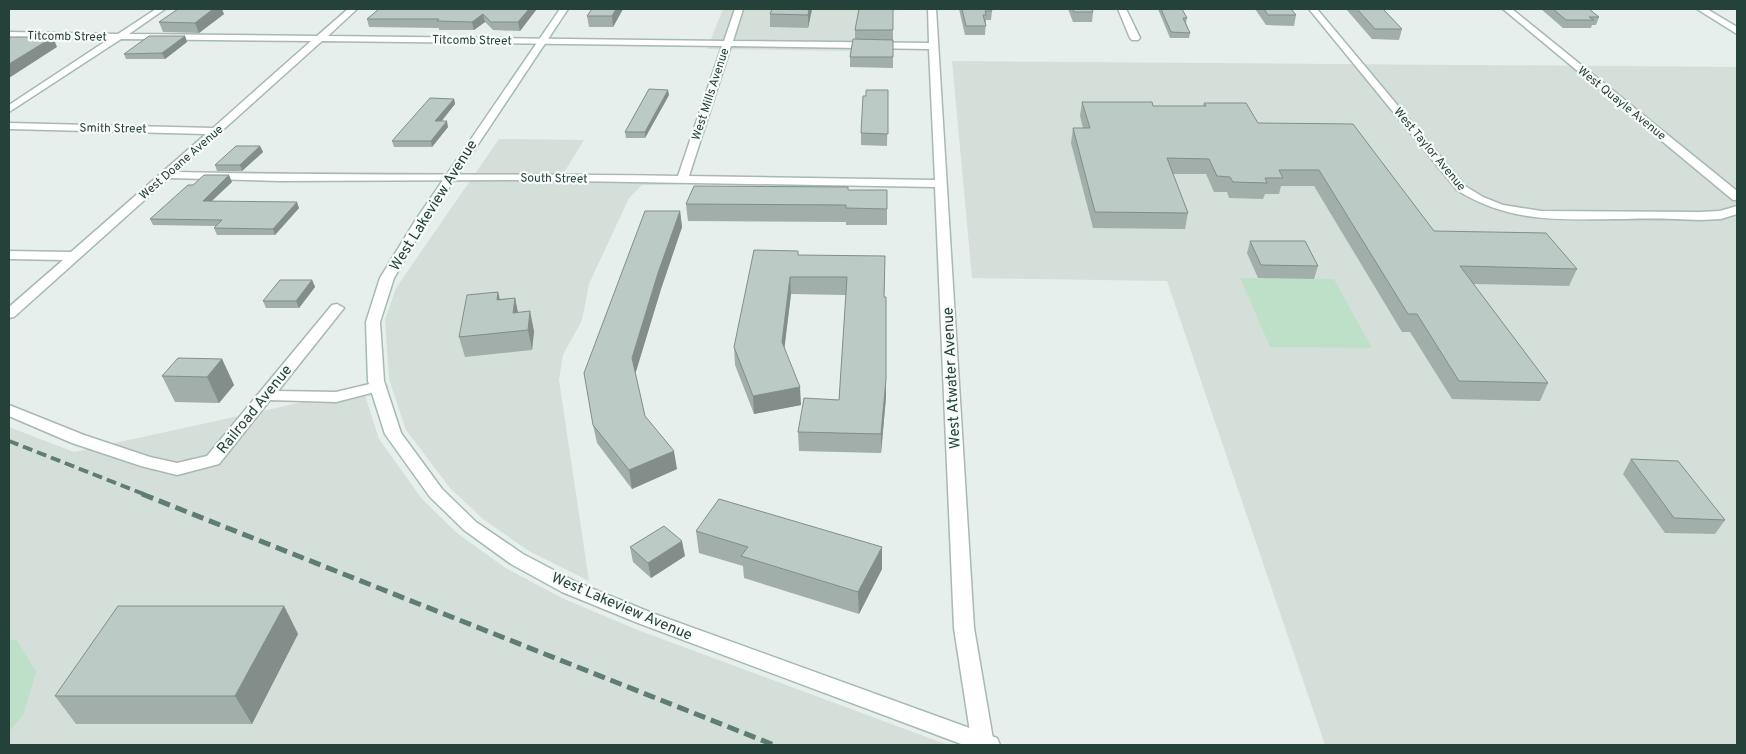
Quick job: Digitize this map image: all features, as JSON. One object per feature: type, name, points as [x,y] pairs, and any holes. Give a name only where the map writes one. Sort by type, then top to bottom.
[{"type":"street","points":[[9,108],[161,9]]},
{"type":"street","name":"West Doane Avenue","points":[[9,314],[353,9]]},
{"type":"street","name":"West Lakeview Avenue","points":[[564,9],[421,221],[387,278],[373,322],[378,387],[393,434],[436,493],[470,526],[517,559],[569,587],[645,618],[985,744]]},
{"type":"street","name":"West Mills Avenue","points":[[682,180],[739,9]]},
{"type":"street","name":"West Atwater Avenue","points":[[932,9],[964,628],[985,744]]},
{"type":"street","points":[[1122,9],[1135,38]]},
{"type":"street","name":"West Taylor Avenue","points":[[1313,9],[1456,182],[1471,196],[1494,206],[1531,214],[1682,216],[1721,215],[1737,210]]},
{"type":"street","name":"West Quayle Avenue","points":[[1507,9],[1737,196]]},
{"type":"street","points":[[1701,9],[1737,31]]},
{"type":"street","name":"Titcomb Street","points":[[9,36],[934,46]]},
{"type":"street","name":"Smith Street","points":[[9,126],[217,131]]},
{"type":"street","name":"South Street","points":[[167,175],[940,184]]},
{"type":"street","points":[[9,255],[74,256]]},
{"type":"street","name":"Railroad Avenue","points":[[9,410],[78,438],[147,462],[177,469],[213,460],[337,308]]},
{"type":"street","points":[[266,395],[336,397],[378,387]]},
{"type":"shaded area","points":[[723,9],[918,9],[864,12],[857,51],[707,49]]},
{"type":"shaded area","points":[[952,61],[1737,67],[1737,745],[1325,745],[1167,281],[972,278]]},
{"type":"shaded area","points":[[499,139],[584,140],[560,179],[684,185],[642,185],[629,198],[589,284],[582,320],[563,355],[559,380],[589,581],[529,551],[483,519],[450,488],[406,430],[389,379],[385,320],[396,288]]},
{"type":"shaded area","points":[[363,389],[379,439],[422,499],[457,533],[504,567],[562,598],[635,629],[948,745],[9,745],[9,732],[23,716],[18,640],[9,639],[9,427],[74,452]]},
{"type":"green space","points":[[1240,278],[1334,279],[1372,348],[1270,347]]},
{"type":"green space","points":[[9,639],[17,640],[36,672],[23,716],[9,732]]},
{"type":"building","points":[[178,9],[213,9],[195,23],[159,22]]},
{"type":"building","points":[[379,9],[529,9],[518,22],[491,22],[483,14],[472,22],[437,21],[439,19],[367,19]]},
{"type":"building","points":[[592,9],[616,9],[612,16],[587,16]]},
{"type":"building","points":[[772,9],[809,9],[808,15],[770,14]]},
{"type":"building","points":[[859,9],[893,9],[893,30],[855,30]]},
{"type":"building","points":[[962,9],[991,9],[992,11],[985,11],[986,15],[983,15],[986,26],[966,26]]},
{"type":"building","points":[[1073,9],[1092,9],[1093,12],[1074,12]]},
{"type":"building","points":[[1161,9],[1182,9],[1187,18],[1183,18],[1190,33],[1171,32]]},
{"type":"building","points":[[1264,9],[1291,9],[1296,15],[1268,15]]},
{"type":"building","points":[[1357,9],[1383,9],[1402,29],[1375,29]]},
{"type":"building","points":[[1553,9],[1589,9],[1599,17],[1589,17],[1594,20],[1566,20]]},
{"type":"building","points":[[149,36],[185,36],[162,53],[124,54]]},
{"type":"building","points":[[9,37],[53,37],[9,64]]},
{"type":"building","points":[[853,39],[893,40],[893,57],[850,57]]},
{"type":"building","points":[[649,89],[668,90],[645,132],[625,132]]},
{"type":"building","points":[[866,90],[888,90],[888,134],[861,133],[863,96],[866,96]]},
{"type":"building","points":[[430,98],[454,99],[435,121],[447,121],[431,141],[392,141]]},
{"type":"building","points":[[1082,102],[1152,102],[1153,106],[1206,106],[1204,103],[1246,103],[1258,123],[1353,124],[1434,231],[1546,233],[1577,269],[1460,266],[1548,383],[1459,381],[1417,314],[1408,314],[1319,170],[1279,170],[1283,178],[1265,178],[1267,183],[1233,182],[1230,177],[1217,176],[1209,159],[1167,158],[1188,213],[1095,212],[1073,128],[1090,128]]},
{"type":"building","points":[[236,146],[260,146],[240,165],[215,165]]},
{"type":"building","points":[[204,175],[229,175],[203,201],[297,202],[273,229],[214,228],[222,220],[150,219],[188,185],[193,185]]},
{"type":"building","points":[[694,186],[848,187],[848,190],[887,190],[887,209],[846,208],[846,205],[686,204]]},
{"type":"building","points":[[645,211],[680,211],[658,273],[632,358],[645,416],[674,451],[629,470],[593,425],[584,373]]},
{"type":"building","points":[[1250,241],[1305,241],[1318,266],[1261,265]]},
{"type":"building","points":[[754,250],[798,251],[798,255],[885,256],[886,379],[881,434],[798,432],[804,398],[839,400],[847,277],[790,277],[782,342],[800,387],[753,396],[734,347]]},
{"type":"building","points":[[280,280],[312,280],[296,301],[263,301]]},
{"type":"building","points":[[498,292],[497,300],[515,298],[513,313],[530,311],[528,330],[459,337],[467,295]]},
{"type":"building","points":[[178,358],[222,359],[207,377],[162,376]]},
{"type":"building","points":[[1631,459],[1678,461],[1725,520],[1674,518]]},
{"type":"building","points":[[719,499],[882,547],[858,592],[741,556],[748,547],[696,531]]},
{"type":"building","points":[[664,526],[682,541],[648,563],[630,547]]},
{"type":"building","points":[[118,606],[284,606],[235,696],[55,696]]},
{"type":"railway","points":[[9,441],[146,495]]},
{"type":"railway","points":[[142,494],[774,745]]}]
